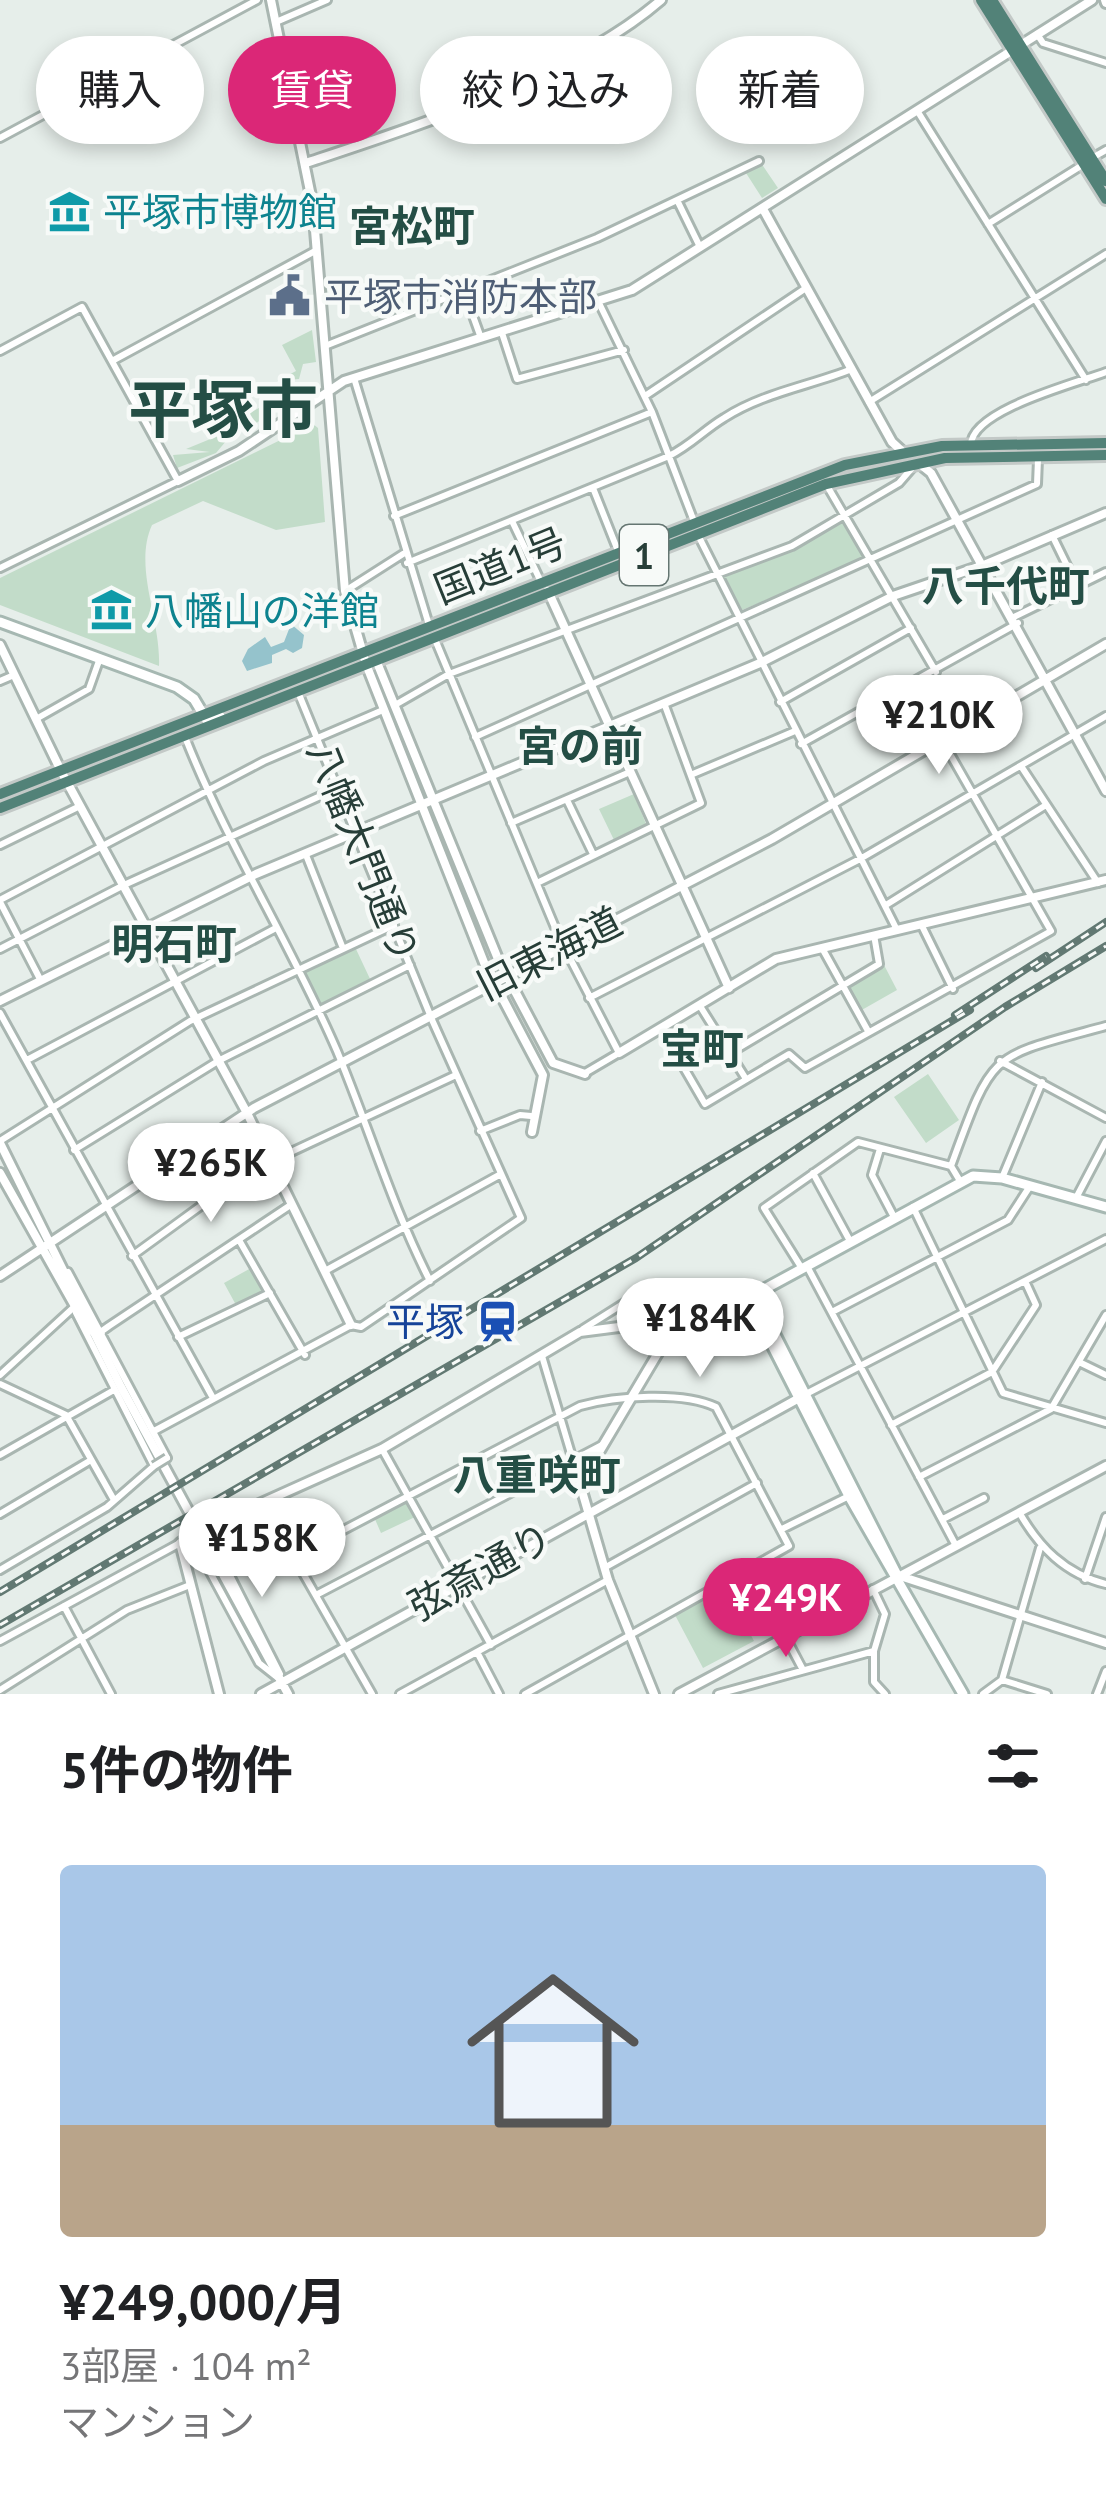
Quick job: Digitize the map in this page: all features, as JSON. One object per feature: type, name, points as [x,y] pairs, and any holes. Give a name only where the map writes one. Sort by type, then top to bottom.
[{"type":"highway","points":[[981,0],[1017,47]]},
{"type":"highway","points":[[992,0],[1106,199]]},
{"type":"highway","points":[[1088,161],[1106,181]]},
{"type":"highway","name":"国道1号","points":[[545,587],[618,551],[826,484],[895,453],[923,458],[971,445],[1106,443]]},
{"type":"highway","name":"国道1号","points":[[0,808],[298,691],[432,631],[696,528],[820,473],[895,453],[923,458],[1106,455]]},
{"type":"highway","name":"国道1号","points":[[0,794],[349,658],[370,658]]},
{"type":"highway","points":[[148,737],[177,732],[185,737]]},
{"type":"main road","points":[[0,622],[183,689],[209,720],[266,704]]},
{"type":"main road","points":[[897,1575],[849,1496],[761,1309],[748,1298],[974,1175],[1002,1178],[1106,1208]]},
{"type":"main road","points":[[802,1396],[963,1694]]},
{"type":"street","points":[[0,138],[256,0]]},
{"type":"street","points":[[271,0],[305,163],[317,250],[345,591],[505,975],[553,1063],[585,1074],[776,959],[1102,882],[1021,766]]},
{"type":"street","points":[[276,22],[327,0]]},
{"type":"street","points":[[305,163],[563,65],[621,33],[661,0]]},
{"type":"street","points":[[0,568],[239,451],[328,388],[600,305],[700,248],[1092,0]]},
{"type":"street","points":[[1037,34],[1043,44],[1106,63]]},
{"type":"street","points":[[918,112],[1086,380]]},
{"type":"street","points":[[988,224],[1106,150]]},
{"type":"street","points":[[325,346],[678,202],[759,161]]},
{"type":"street","points":[[678,202],[700,248]]},
{"type":"street","points":[[763,208],[895,453]]},
{"type":"street","points":[[112,361],[317,250]]},
{"type":"street","points":[[869,402],[1106,254]]},
{"type":"street","points":[[645,396],[807,287]]},
{"type":"street","points":[[464,290],[481,339]]},
{"type":"street","points":[[600,305],[645,396],[696,528],[738,619],[897,930]]},
{"type":"street","points":[[0,351],[82,307],[178,482]]},
{"type":"street","points":[[502,333],[517,379],[624,350]]},
{"type":"street","points":[[345,591],[405,558],[512,521],[669,456],[703,439],[725,417],[852,369]]},
{"type":"street","points":[[971,445],[976,430],[1019,402],[1106,372]]},
{"type":"street","points":[[354,378],[405,558],[432,631],[563,945],[619,1053]]},
{"type":"street","points":[[394,516],[652,412]]},
{"type":"street","points":[[475,736],[1037,484],[1037,455]]},
{"type":"street","points":[[41,981],[0,901],[316,736],[390,707],[449,674],[791,546],[899,483],[923,458],[1106,791]]},
{"type":"street","points":[[826,484],[873,556],[936,672]]},
{"type":"street","points":[[593,488],[618,551]]},
{"type":"street","points":[[0,1001],[249,878],[760,663],[893,596],[984,565],[1106,513]]},
{"type":"street","points":[[512,521],[729,988]]},
{"type":"street","points":[[1052,536],[1077,586]]},
{"type":"street","points":[[801,744],[1106,572]]},
{"type":"street","points":[[780,702],[911,628]]},
{"type":"street","points":[[349,658],[361,637]]},
{"type":"street","name":"旧東海道","points":[[0,1276],[247,1113],[682,886],[1106,644]]},
{"type":"street","points":[[0,645],[61,771],[247,1113],[351,1325]]},
{"type":"street","points":[[36,718],[88,689],[100,658]]},
{"type":"street","points":[[0,680],[14,675]]},
{"type":"street","name":"八幡大門通り","points":[[298,691],[480,1131],[521,1208],[519,1222],[430,1281]]},
{"type":"street","points":[[902,691],[930,747]]},
{"type":"street","points":[[537,883],[701,803],[664,703]]},
{"type":"street","points":[[390,707],[423,807],[493,982],[542,1071],[532,1132]]},
{"type":"street","points":[[590,998],[860,859],[1106,716]]},
{"type":"street","points":[[693,774],[795,731]]},
{"type":"street","points":[[156,1430],[351,1325],[361,1327],[430,1281],[404,1228],[340,1063],[206,792],[185,737]]},
{"type":"street","points":[[662,1030],[705,1104],[790,1054],[806,1068],[1051,931],[942,740]]},
{"type":"street","points":[[511,823],[630,772]]},
{"type":"street","points":[[0,949],[124,885],[338,788]]},
{"type":"street","points":[[568,800],[593,854]]},
{"type":"street","points":[[885,906],[1046,805]]},
{"type":"street","points":[[0,845],[80,806]]},
{"type":"street","points":[[306,855],[343,948]]},
{"type":"street","points":[[0,1570],[114,1500],[167,1458],[0,1142],[196,1018],[394,925]]},
{"type":"street","points":[[921,925],[953,989]]},
{"type":"street","points":[[27,1060],[274,929]]},
{"type":"street","points":[[730,1053],[879,964],[874,935]]},
{"type":"street","points":[[822,948],[868,1031]]},
{"type":"street","points":[[74,1150],[218,1061],[410,965]]},
{"type":"street","points":[[700,1006],[746,1081]]},
{"type":"street","points":[[0,1013],[214,1399]]},
{"type":"street","points":[[951,1166],[987,1074],[1000,1061],[1013,1051],[1106,1026]]},
{"type":"street","points":[[1000,1061],[1106,1118]]},
{"type":"street","points":[[132,1256],[270,1161],[456,1075]]},
{"type":"street","points":[[1002,1178],[1042,1082]]},
{"type":"street","points":[[480,1131],[520,1114],[531,1116]]},
{"type":"street","points":[[1076,1198],[1106,1141]]},
{"type":"street","points":[[955,1544],[832,1312],[764,1208],[858,1142],[951,1166],[960,1181]]},
{"type":"street","points":[[880,1148],[872,1175],[894,1217]]},
{"type":"street","points":[[0,1173],[4,1192],[75,1310],[154,1466]]},
{"type":"street","points":[[813,1173],[850,1241]]},
{"type":"street","points":[[326,1271],[502,1174]]},
{"type":"street","points":[[832,1312],[1008,1220],[1030,1186]]},
{"type":"street","points":[[101,1346],[103,1330],[292,1204]]},
{"type":"street","points":[[913,1207],[992,1372],[1009,1397],[1106,1423]]},
{"type":"street","points":[[239,1240],[304,1354]]},
{"type":"street","points":[[802,1396],[1105,1242]]},
{"type":"street","points":[[68,1272],[101,1346],[288,1694]]},
{"type":"street","points":[[891,1425],[992,1372],[1036,1305],[1024,1282]]},
{"type":"street","points":[[0,1641],[261,1499],[382,1449],[648,1288],[674,1288]]},
{"type":"street","points":[[178,1337],[270,1293]]},
{"type":"street","points":[[580,1332],[720,1314],[748,1298]]},
{"type":"street","points":[[75,1310],[101,1346]]},
{"type":"street","points":[[75,1310],[0,1379],[11,1390],[66,1415],[114,1500]]},
{"type":"street","points":[[919,1477],[1051,1409],[1106,1315]]},
{"type":"street","points":[[580,1484],[677,1321]]},
{"type":"street","points":[[542,1354],[604,1568],[654,1694]]},
{"type":"street","points":[[1079,1362],[1106,1376]]},
{"type":"street","points":[[0,1398],[11,1390]]},
{"type":"street","points":[[0,1455],[114,1390]]},
{"type":"street","name":"弦斎通り","points":[[261,1694],[802,1396]]},
{"type":"street","points":[[294,1556],[594,1402],[704,1402],[724,1417],[789,1546],[525,1694]]},
{"type":"street","points":[[316,1595],[571,1457],[604,1444]]},
{"type":"street","points":[[382,1449],[490,1645]]},
{"type":"street","points":[[0,1514],[92,1460]]},
{"type":"street","points":[[679,1694],[955,1544],[1104,1470]]},
{"type":"street","points":[[604,1568],[757,1483]]},
{"type":"street","points":[[782,1529],[849,1496]]},
{"type":"street","points":[[943,1519],[984,1498]]},
{"type":"street","points":[[261,1499],[372,1694]]},
{"type":"street","points":[[1019,1512],[1040,1548],[1084,1579],[1106,1584]]},
{"type":"street","points":[[1084,1579],[1106,1517]]},
{"type":"street","points":[[206,1528],[278,1664],[281,1680]]},
{"type":"street","points":[[190,1536],[259,1663],[281,1680]]},
{"type":"street","points":[[180,1543],[219,1694]]},
{"type":"street","points":[[983,1694],[1002,1680],[1040,1548]]},
{"type":"street","points":[[748,1568],[802,1670]]},
{"type":"street","points":[[897,1575],[1106,1643]]},
{"type":"street","points":[[400,1694],[608,1580]]},
{"type":"street","points":[[0,1690],[81,1636],[190,1584]]},
{"type":"street","points":[[873,1589],[885,1614],[874,1652],[875,1694]]},
{"type":"street","points":[[64,1606],[111,1694]]},
{"type":"street","points":[[477,1652],[499,1694]]},
{"type":"street","points":[[708,1678],[717,1694],[874,1652]]},
{"type":"street","points":[[1097,1694],[1106,1670]]},
{"type":"street","points":[[1002,1680],[1047,1694]]},
{"type":"street","points":[[874,1682],[885,1694]]},
{"type":"green space","points":[[761,163],[778,188],[762,198],[746,173]]},
{"type":"green space","points":[[312,330],[316,362],[303,364],[299,379],[277,381],[296,371],[282,345]]},
{"type":"green space","points":[[300,392],[255,424],[243,417],[285,393]]},
{"type":"green space","points":[[313,424],[318,428],[325,522],[276,530],[203,501],[152,525],[145,558],[159,666],[0,605],[0,578]]},
{"type":"green space","points":[[237,428],[216,453],[177,468],[173,455],[210,452],[186,449]]},
{"type":"green space","points":[[845,514],[873,556],[737,612],[720,575],[792,546]]},
{"type":"green space","points":[[634,794],[646,824],[614,840],[599,809]]},
{"type":"green space","points":[[355,947],[371,981],[319,1006],[303,971]]},
{"type":"green space","points":[[884,965],[897,990],[860,1011],[846,986]]},
{"type":"green space","points":[[928,1074],[959,1120],[926,1143],[894,1097]]},
{"type":"green space","points":[[251,1268],[264,1291],[236,1305],[224,1283]]},
{"type":"green space","points":[[407,1502],[415,1517],[381,1533],[374,1517]]},
{"type":"green space","points":[[726,1588],[754,1641],[703,1668],[675,1615]]},
{"type":"water","points":[[291,624],[304,635],[302,648],[293,653],[286,649],[272,655],[272,663],[247,671],[242,661],[248,649],[265,637],[271,647],[284,642]]},
{"type":"railway","points":[[1036,968],[1106,922]]},
{"type":"railway","points":[[0,1625],[636,1258],[1005,1007],[1106,946]]},
{"type":"railway","points":[[955,1015],[1046,956]]},
{"type":"railway","points":[[0,1592],[970,1010]]},
{"type":"place","name":"平塚市博物館","points":[[69,211]]},
{"type":"place","name":"平塚市消防本部","points":[[290,296]]},
{"type":"place","name":"八幡山の洋館","points":[[111,610]]},
{"type":"place","name":"平塚","points":[[498,1321]]},
{"type":"district","name":"宮松町","points":[[412,225]]},
{"type":"district","name":"平塚市","points":[[223,408]]},
{"type":"district","name":"八千代町","points":[[1006,585]]},
{"type":"district","name":"宮の前","points":[[580,745]]},
{"type":"district","name":"明石町","points":[[174,943]]},
{"type":"district","name":"宝町","points":[[702,1048]]},
{"type":"district","name":"八重咲町","points":[[537,1474]]}]
